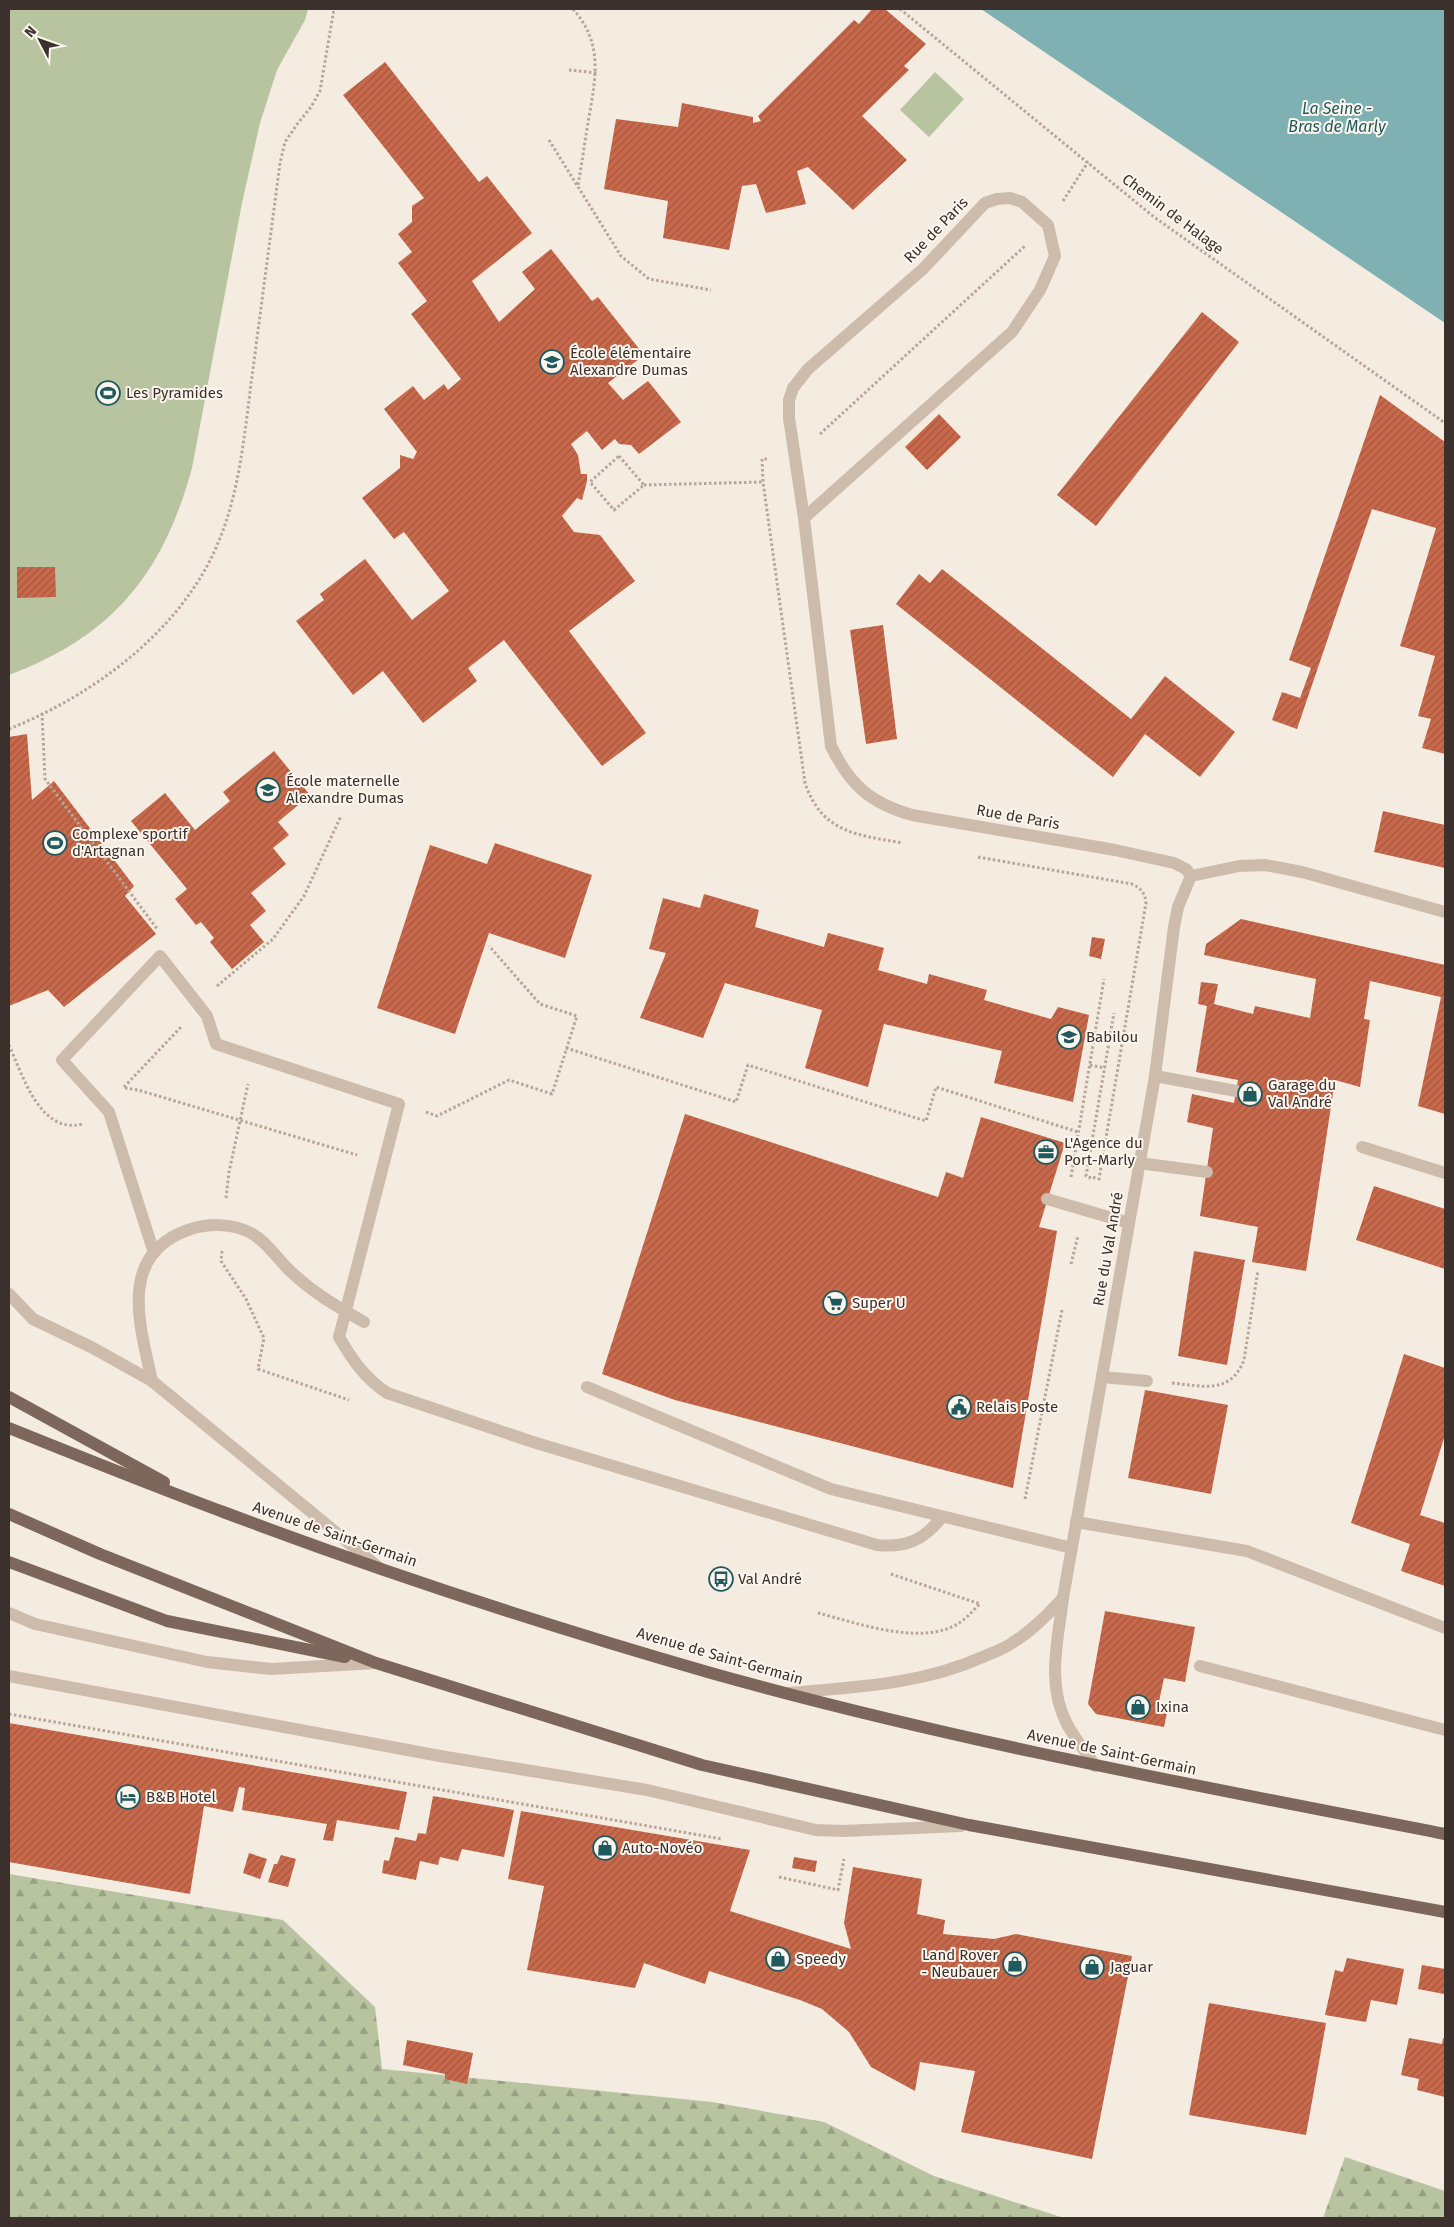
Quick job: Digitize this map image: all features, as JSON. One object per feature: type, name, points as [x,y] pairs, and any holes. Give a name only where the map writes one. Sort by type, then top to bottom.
[{"type":"main road","points":[[9,1397],[210,1507]]},
{"type":"main road","name":"Avenue de Saint-Germain","points":[[9,1428],[210,1507],[378,1567],[540,1620],[709,1672],[934,1730],[1095,1766],[1445,1834]]},
{"type":"main road","points":[[9,1514],[100,1554],[376,1663],[702,1765],[969,1825],[1445,1912]]},
{"type":"main road","points":[[9,1562],[167,1621],[376,1663]]},
{"type":"street","name":"Rue de Paris","points":[[1048,225],[1022,202],[1010,198],[997,199],[985,203],[923,269],[808,369],[793,388],[788,409],[804,518],[830,746],[842,769],[859,788],[880,804],[912,815],[1115,850],[1174,864],[1186,869],[1191,876]]},
{"type":"street","points":[[804,518],[1012,332],[1040,290],[1055,256],[1048,225]]},
{"type":"street","points":[[1191,876],[1239,866],[1265,865],[1302,872],[1445,912]]},
{"type":"street","name":"Rue du Val André","points":[[1095,1766],[1067,1724],[1060,1708],[1054,1682],[1063,1598],[1154,1076],[1174,927],[1178,907],[1191,876]]},
{"type":"street","points":[[154,1253],[109,1112],[62,1060],[160,956],[207,1016],[216,1044],[399,1104],[339,1338],[359,1370],[372,1383],[387,1393],[533,1442],[877,1545],[906,1545],[919,1540],[932,1530],[942,1517]]},
{"type":"street","points":[[1154,1076],[1236,1091]]},
{"type":"street","points":[[1362,1147],[1445,1173]]},
{"type":"street","points":[[1139,1163],[1207,1172]]},
{"type":"street","points":[[1047,1199],[1129,1222]]},
{"type":"street","points":[[152,1381],[138,1317],[137,1297],[140,1280],[154,1253],[164,1243],[180,1233],[196,1227],[223,1225],[239,1228],[258,1238],[289,1270],[324,1300],[364,1322]]},
{"type":"street","points":[[9,1294],[33,1319],[93,1348],[152,1381],[378,1567]]},
{"type":"street","points":[[1102,1377],[1146,1381]]},
{"type":"street","points":[[587,1387],[831,1488],[1072,1548]]},
{"type":"street","points":[[1076,1522],[1247,1551],[1445,1628]]},
{"type":"street","points":[[786,1693],[874,1686],[916,1680],[970,1663],[1011,1644],[1041,1622],[1063,1598]]},
{"type":"street","points":[[9,1613],[35,1624],[208,1662],[271,1669],[376,1663]]},
{"type":"street","points":[[1200,1666],[1445,1730]]},
{"type":"street","points":[[9,1676],[440,1756],[647,1790],[816,1830],[843,1831],[969,1825]]},
{"type":"path","points":[[9,730],[92,684],[126,660],[156,634],[182,606],[204,572],[219,542],[239,470],[280,163],[286,142],[320,91],[334,9]]},
{"type":"path","points":[[573,9],[586,27],[592,42],[597,74],[578,186]]},
{"type":"path","name":"Chemin de Halage","points":[[900,9],[1154,216],[1445,423]]},
{"type":"path","points":[[569,70],[597,74]]},
{"type":"path","points":[[549,140],[621,256],[649,279],[711,290]]},
{"type":"path","points":[[818,436],[1048,225],[1088,162]]},
{"type":"path","points":[[644,485],[619,456],[590,482],[614,510],[644,485],[763,482]]},
{"type":"path","points":[[762,459],[763,482],[805,783],[810,798],[829,822],[844,830],[906,844]]},
{"type":"path","points":[[42,713],[46,779],[163,937],[160,956]]},
{"type":"path","points":[[341,816],[304,896],[273,939],[199,1004],[123,1088],[138,1090],[384,1162]]},
{"type":"path","points":[[972,856],[1132,884],[1143,891],[1145,896],[1146,903],[1099,1179],[1092,1177]]},
{"type":"path","points":[[399,1104],[437,1116],[509,1080],[552,1094],[577,1016],[540,1004],[489,946]]},
{"type":"path","points":[[1069,1185],[1104,979]]},
{"type":"path","points":[[1087,1172],[1114,1014]]},
{"type":"path","points":[[9,1046],[33,1097],[46,1114],[57,1123],[71,1127],[83,1125],[103,1104]]},
{"type":"path","points":[[566,1048],[736,1102],[748,1065],[926,1121],[936,1087],[1078,1132]]},
{"type":"path","points":[[1090,1065],[1104,1068]]},
{"type":"path","points":[[1146,1381],[1211,1387],[1231,1381],[1239,1372],[1244,1360],[1258,1270]]},
{"type":"path","points":[[1025,1499],[1062,1310]]},
{"type":"path","points":[[818,1613],[894,1632],[922,1633],[944,1629],[962,1621],[980,1604]]},
{"type":"path","points":[[9,1714],[615,1818],[729,1840]]},
{"type":"path","points":[[779,1876],[838,1890],[844,1866],[843,1831]]},
{"type":"green space","name":"Les Pyramides","points":[[9,9],[308,9],[305,20],[277,70],[260,123],[242,203],[192,468],[180,506],[166,540],[149,570],[129,597],[105,620],[77,641],[46,659],[9,675]]},
{"type":"green space","points":[[935,72],[964,99],[929,137],[900,110]]},
{"type":"green space","points":[[9,1874],[283,1920],[375,2007],[382,2069],[712,2102],[824,2122],[934,2176],[1064,2218],[9,2218]]},
{"type":"green space","points":[[1345,2157],[1445,2191],[1445,2218],[1323,2218]]},
{"type":"water","name":"La Seine - Bras de Marly","points":[[981,9],[1445,9],[1445,323]]},
{"type":"building","points":[[872,9],[885,9],[926,44],[904,66],[909,70],[862,116],[907,160],[853,210],[808,167],[797,171],[806,204],[766,213],[756,184],[742,186],[729,250],[663,238],[668,201],[604,189],[616,119],[678,127],[682,103],[753,117],[753,123],[761,121],[758,116],[854,20],[859,24]]},
{"type":"building","points":[[385,62],[479,182],[487,176],[532,233],[472,281],[499,322],[535,289],[522,272],[551,249],[592,301],[598,297],[644,355],[608,383],[623,400],[648,381],[681,422],[639,454],[631,445],[619,444],[615,439],[602,450],[587,431],[571,444],[578,455],[581,474],[587,474],[587,481],[582,500],[577,498],[562,516],[574,532],[600,535],[635,581],[569,631],[646,733],[602,766],[504,640],[468,668],[477,681],[423,723],[383,671],[353,695],[296,621],[324,600],[320,594],[365,559],[412,620],[449,591],[404,532],[394,539],[362,498],[400,468],[400,455],[413,459],[417,452],[384,409],[413,386],[424,400],[444,384],[448,390],[461,379],[411,314],[427,301],[398,263],[412,252],[398,234],[412,222],[412,206],[424,198],[343,95]]},
{"type":"building","points":[[1202,312],[1239,342],[1096,526],[1057,495]]},
{"type":"building","points":[[1380,395],[1445,442],[1445,754],[1422,748],[1431,719],[1418,716],[1435,656],[1400,646],[1436,528],[1372,509],[1297,729],[1272,720],[1282,692],[1300,698],[1311,668],[1289,660]]},
{"type":"building","points":[[939,414],[961,437],[927,470],[905,447]]},
{"type":"building","points":[[17,567],[55,567],[56,597],[17,598]]},
{"type":"building","points":[[942,569],[1131,719],[1165,676],[1235,732],[1200,777],[1145,734],[1113,777],[896,604],[919,574],[930,583]]},
{"type":"building","points":[[883,625],[897,739],[866,744],[850,630]]},
{"type":"building","name":"Complexe sportif d'Artagnan","points":[[27,734],[32,800],[54,781],[134,886],[125,896],[156,934],[64,1007],[48,990],[9,1006],[9,737]]},
{"type":"building","points":[[274,751],[310,795],[278,822],[289,835],[273,848],[286,864],[251,893],[266,911],[250,925],[264,942],[232,969],[210,942],[214,938],[201,922],[196,925],[175,899],[187,889],[131,821],[165,793],[195,830],[230,801],[223,792]]},
{"type":"building","points":[[1383,811],[1445,825],[1445,868],[1374,852]]},
{"type":"building","points":[[495,843],[592,875],[565,958],[489,933],[455,1034],[377,1008],[430,845],[487,864]]},
{"type":"building","points":[[704,894],[759,910],[755,927],[824,947],[828,933],[884,948],[878,970],[927,984],[929,974],[987,990],[984,1000],[1051,1019],[1058,1007],[1089,1015],[1073,1102],[994,1083],[1002,1051],[884,1024],[868,1087],[805,1068],[822,1010],[725,983],[703,1038],[640,1018],[666,953],[649,949],[663,898],[700,908]]},
{"type":"building","points":[[1241,919],[1445,965],[1445,1114],[1418,1106],[1441,997],[1370,981],[1364,1019],[1370,1020],[1360,1087],[1335,1080],[1306,1271],[1252,1262],[1258,1227],[1200,1216],[1213,1128],[1187,1122],[1192,1094],[1234,1103],[1238,1080],[1196,1072],[1207,1006],[1198,1004],[1201,982],[1218,984],[1214,1004],[1253,1014],[1255,1006],[1310,1018],[1316,979],[1204,955],[1206,944]]},
{"type":"building","points":[[1092,937],[1105,939],[1101,959],[1089,956]]},
{"type":"building","name":"Super U","points":[[685,1114],[938,1197],[946,1172],[963,1178],[981,1117],[1065,1143],[1039,1227],[1057,1231],[1013,1488],[675,1400],[602,1374]]},
{"type":"building","points":[[1374,1186],[1445,1209],[1445,1269],[1356,1240]]},
{"type":"building","points":[[1194,1251],[1245,1260],[1227,1365],[1178,1356]]},
{"type":"building","points":[[1404,1354],[1445,1368],[1445,1435],[1420,1515],[1445,1523],[1445,1586],[1401,1571],[1410,1544],[1351,1523]]},
{"type":"building","points":[[1145,1390],[1228,1405],[1211,1494],[1128,1478]]},
{"type":"building","points":[[1105,1611],[1195,1627],[1185,1682],[1164,1678],[1158,1706],[1168,1708],[1164,1727],[1096,1714],[1088,1704]]},
{"type":"building","points":[[9,1723],[407,1792],[399,1830],[337,1820],[333,1841],[323,1840],[327,1824],[242,1810],[245,1788],[239,1787],[233,1812],[204,1806],[190,1894],[9,1862]]},
{"type":"building","points":[[433,1796],[514,1810],[504,1857],[462,1849],[458,1861],[440,1857],[438,1865],[420,1861],[416,1880],[382,1873],[384,1860],[389,1861],[395,1837],[416,1841],[418,1833],[426,1834]]},
{"type":"building","points":[[521,1811],[750,1850],[730,1911],[851,1949],[844,1923],[853,1867],[922,1879],[917,1914],[945,1920],[943,1934],[994,1939],[1016,1934],[1132,1956],[1092,2159],[961,2132],[975,2071],[920,2062],[915,2091],[871,2067],[849,2032],[822,2009],[800,2000],[709,1971],[705,1984],[644,1963],[635,1988],[527,1970],[544,1886],[508,1879]]},
{"type":"building","points":[[249,1853],[267,1859],[260,1879],[243,1873]]},
{"type":"building","points":[[281,1855],[296,1859],[288,1887],[268,1882],[274,1864],[277,1864]]},
{"type":"building","points":[[794,1857],[817,1861],[815,1872],[792,1868]]},
{"type":"building","points":[[1347,1958],[1404,1969],[1397,2005],[1371,2000],[1366,2022],[1325,2015],[1335,1970],[1343,1972]]},
{"type":"building","points":[[1422,1965],[1445,1969],[1444,1994],[1418,1989]]},
{"type":"building","points":[[1209,2003],[1326,2023],[1306,2135],[1189,2115]]},
{"type":"building","points":[[1409,2038],[1442,2044],[1443,2038],[1445,2039],[1445,2097],[1417,2090],[1419,2079],[1401,2075]]},
{"type":"building","points":[[407,2040],[473,2053],[467,2084],[445,2079],[445,2074],[403,2065]]},
{"type":"place","name":"École élémentaire Alexandre Dumas","points":[[552,362]]},
{"type":"place","name":"Les Pyramides","points":[[108,393]]},
{"type":"place","name":"École maternelle Alexandre Dumas","points":[[268,790]]},
{"type":"place","name":"Complexe sportif d'Artagnan","points":[[55,843]]},
{"type":"place","name":"Babilou","points":[[1069,1037]]},
{"type":"place","name":"Garage du Val André","points":[[1250,1094]]},
{"type":"place","name":"L'Agence du Port-Marly","points":[[1046,1152]]},
{"type":"place","name":"Super U","points":[[835,1303]]},
{"type":"place","name":"Relais Poste","points":[[959,1407]]},
{"type":"place","name":"Val André","points":[[721,1579]]},
{"type":"place","name":"Ixina","points":[[1138,1707]]},
{"type":"place","name":"B&B Hotel","points":[[128,1797]]},
{"type":"place","name":"Auto-Novéo","points":[[605,1848]]},
{"type":"place","name":"Speedy","points":[[778,1959]]},
{"type":"place","name":"Land Rover - Neubauer","points":[[1015,1964]]},
{"type":"place","name":"Jaguar","points":[[1092,1967]]}]
